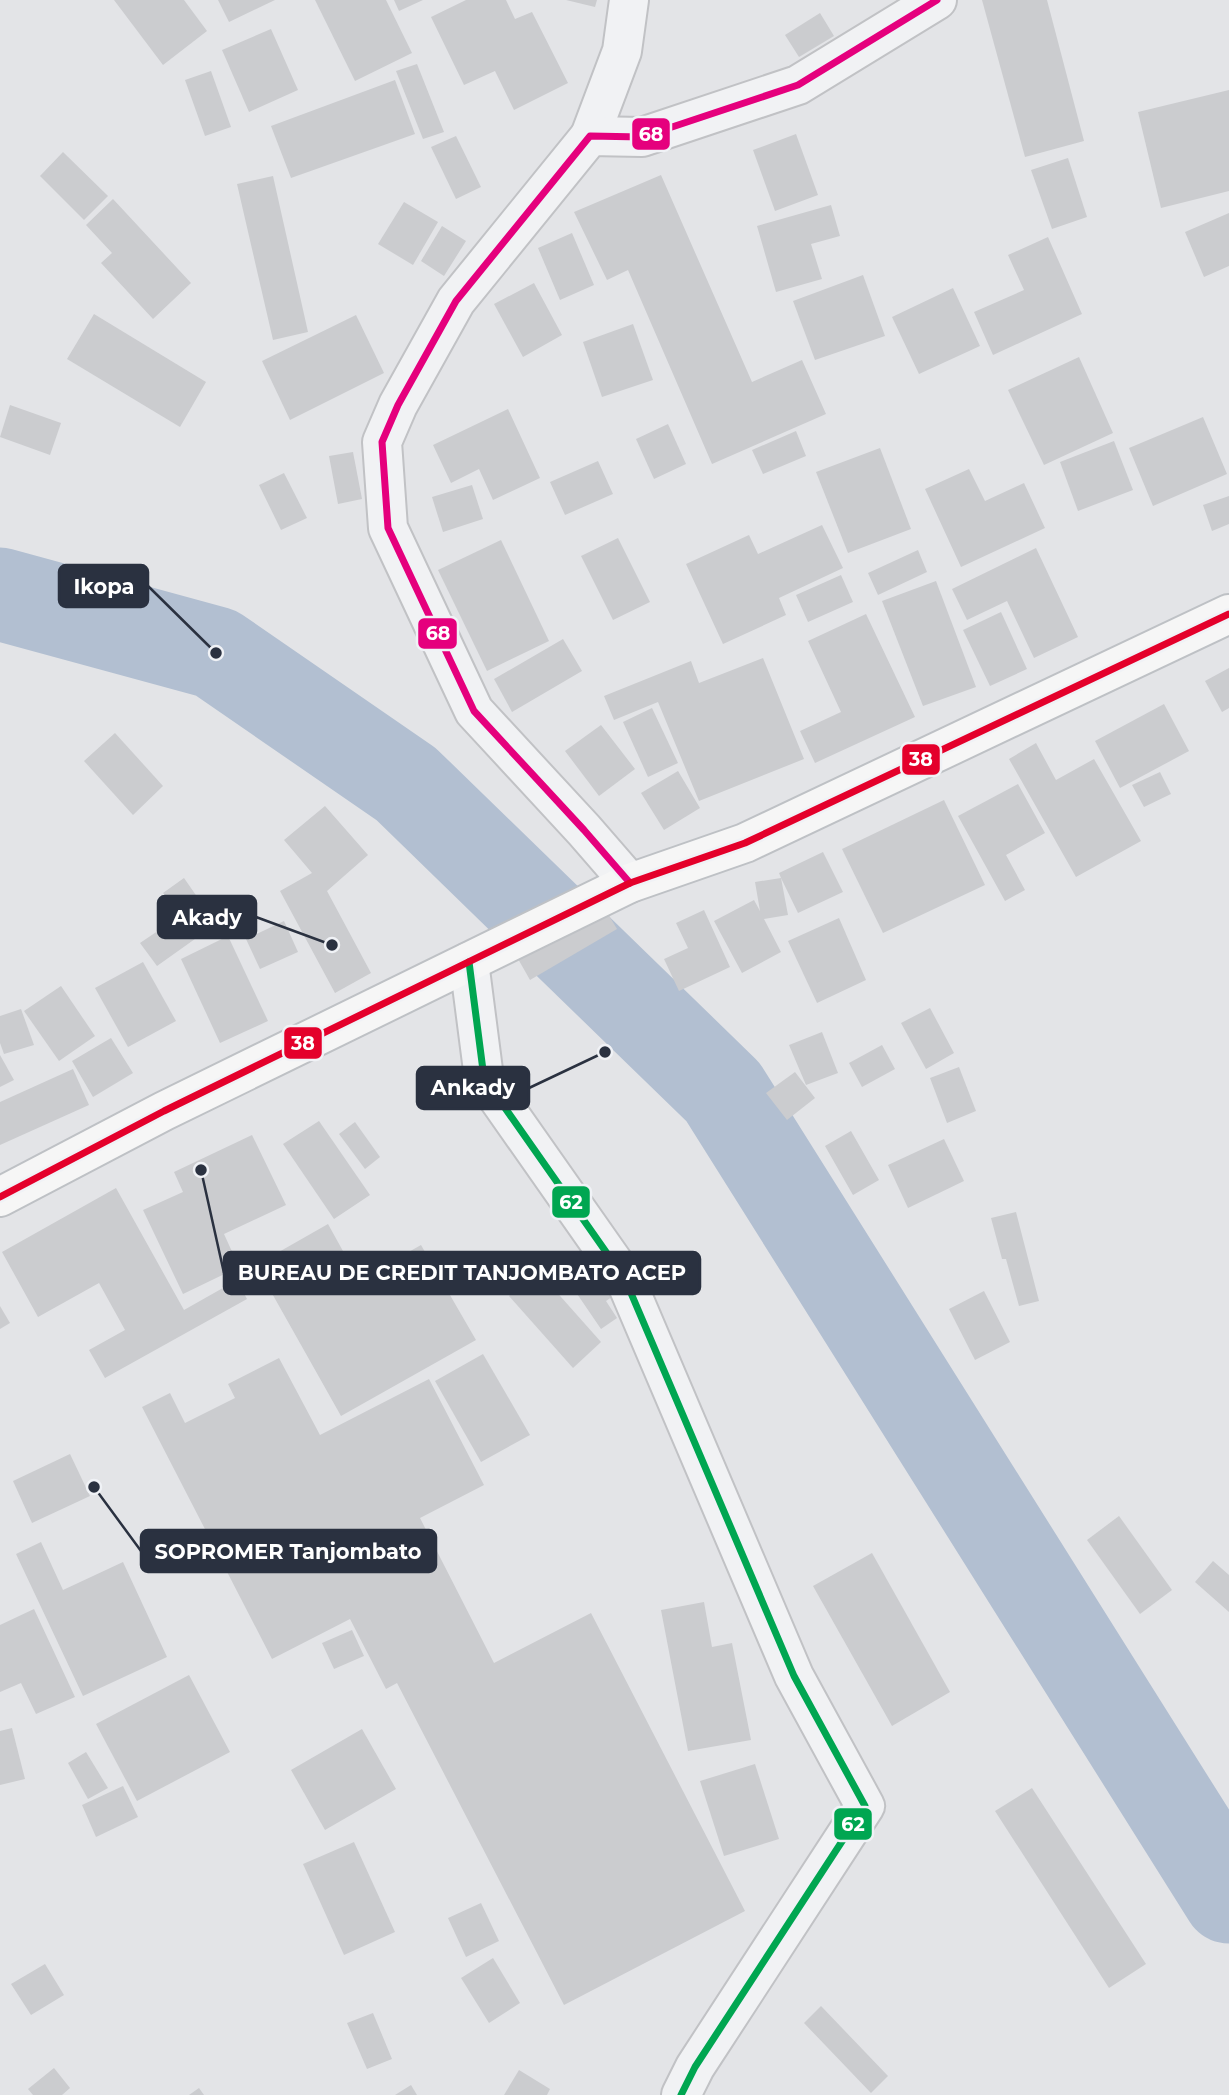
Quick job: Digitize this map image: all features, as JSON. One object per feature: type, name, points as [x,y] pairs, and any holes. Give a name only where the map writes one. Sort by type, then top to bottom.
[{"type":"main road","points":[[0,1197],[164,1111],[630,883],[745,843],[1229,614]]},
{"type":"street","points":[[629,0],[622,51],[590,136],[456,301],[398,405],[382,442],[388,528],[474,711],[630,883]]},
{"type":"street","points":[[590,136],[642,137],[798,85],[937,0]]},
{"type":"street","points":[[469,962],[484,1078],[625,1279],[794,1676],[865,1807],[695,2067],[681,2095]]},
{"type":"building","points":[[114,0],[184,0],[207,31],[163,65]]},
{"type":"building","points":[[218,0],[275,0],[229,22]]},
{"type":"building","points":[[315,0],[386,0],[412,53],[355,81]]},
{"type":"building","points":[[394,0],[423,0],[399,11]]},
{"type":"building","points":[[466,0],[506,0],[515,19],[532,12],[568,83],[514,110],[495,71],[464,85],[431,17]]},
{"type":"building","points":[[566,0],[597,0],[595,7]]},
{"type":"building","points":[[982,0],[1047,0],[1084,141],[1025,157]]},
{"type":"building","points":[[820,13],[834,36],[799,57],[785,35]]},
{"type":"building","points":[[271,29],[298,90],[249,112],[222,50]]},
{"type":"building","points":[[417,64],[444,132],[423,139],[396,71]]},
{"type":"building","points":[[211,71],[231,127],[205,136],[185,80]]},
{"type":"building","points":[[395,80],[415,134],[291,178],[271,126]]},
{"type":"building","points":[[1229,90],[1229,191],[1161,208],[1138,112]]},
{"type":"building","points":[[796,134],[818,195],[775,211],[753,150]]},
{"type":"building","points":[[456,136],[481,187],[456,199],[431,147]]},
{"type":"building","points":[[63,152],[108,196],[84,220],[40,176]]},
{"type":"building","points":[[1068,158],[1087,217],[1052,229],[1031,170]]},
{"type":"building","points":[[661,175],[752,382],[802,360],[826,414],[712,464],[628,270],[607,280],[574,212]]},
{"type":"building","points":[[273,176],[308,332],[273,340],[237,184]]},
{"type":"building","points":[[113,199],[191,283],[153,319],[101,263],[112,253],[86,225]]},
{"type":"building","points":[[404,202],[438,222],[413,265],[378,244]]},
{"type":"building","points":[[831,205],[840,236],[811,244],[822,279],[776,292],[757,226]]},
{"type":"building","points":[[1229,213],[1229,266],[1204,277],[1185,232]]},
{"type":"building","points":[[442,226],[466,241],[444,276],[421,261]]},
{"type":"building","points":[[572,233],[594,285],[560,300],[538,248]]},
{"type":"building","points":[[1048,237],[1082,314],[993,355],[974,312],[1024,290],[1008,255]]},
{"type":"building","points":[[863,275],[885,336],[815,360],[793,301]]},
{"type":"building","points":[[534,283],[562,335],[523,357],[494,304]]},
{"type":"building","points":[[953,288],[980,346],[919,374],[892,317]]},
{"type":"building","points":[[94,314],[206,382],[180,427],[67,359]]},
{"type":"building","points":[[356,315],[384,373],[290,420],[262,361]]},
{"type":"building","points":[[633,324],[653,380],[602,397],[583,342]]},
{"type":"building","points":[[1079,357],[1113,433],[1044,465],[1008,390]]},
{"type":"building","points":[[10,405],[61,423],[50,455],[0,437]]},
{"type":"building","points":[[508,409],[540,478],[493,500],[479,469],[451,483],[433,445]]},
{"type":"building","points":[[1203,417],[1227,474],[1153,506],[1129,448]]},
{"type":"building","points":[[668,424],[686,464],[654,479],[636,439]]},
{"type":"building","points":[[796,431],[806,456],[763,474],[752,450]]},
{"type":"building","points":[[1114,441],[1133,490],[1078,511],[1060,462]]},
{"type":"building","points":[[880,448],[911,529],[848,553],[816,472]]},
{"type":"building","points":[[353,452],[362,499],[338,504],[329,456]]},
{"type":"building","points":[[598,461],[613,494],[565,515],[550,482]]},
{"type":"building","points":[[969,469],[985,501],[1024,483],[1045,528],[961,567],[925,489]]},
{"type":"building","points":[[284,473],[307,518],[281,530],[259,485]]},
{"type":"building","points":[[472,485],[483,519],[443,532],[432,497]]},
{"type":"building","points":[[1229,496],[1229,524],[1212,531],[1203,505]]},
{"type":"building","points":[[822,525],[843,568],[779,598],[786,615],[723,644],[686,564],[749,535],[758,554]]},
{"type":"building","points":[[618,538],[650,602],[613,620],[581,556]]},
{"type":"building","points":[[501,540],[549,641],[487,671],[438,570]]},
{"type":"building","points":[[1036,548],[1078,637],[1034,658],[1007,601],[967,620],[952,589]]},
{"type":"building","points":[[918,550],[927,572],[878,595],[868,573]]},
{"type":"building","points":[[841,575],[853,602],[808,622],[796,595]]},
{"type":"building","points":[[936,581],[976,687],[923,706],[882,601]]},
{"type":"building","points":[[1001,612],[1027,669],[990,686],[963,630]]},
{"type":"building","points":[[866,614],[915,717],[815,763],[800,731],[841,712],[808,641]]},
{"type":"building","points":[[563,639],[582,671],[512,712],[494,679]]},
{"type":"building","points":[[763,658],[804,759],[699,801],[658,702],[614,720],[604,696],[691,661],[699,683]]},
{"type":"building","points":[[1229,668],[1229,708],[1222,712],[1205,681]]},
{"type":"building","points":[[1164,704],[1189,751],[1120,788],[1095,741]]},
{"type":"building","points":[[652,708],[678,763],[648,777],[623,722]]},
{"type":"building","points":[[601,725],[635,769],[599,796],[565,751]]},
{"type":"building","points":[[115,733],[163,786],[133,815],[84,761]]},
{"type":"building","points":[[1036,743],[1056,780],[1094,759],[1141,841],[1076,877],[1009,759]]},
{"type":"building","points":[[678,771],[700,808],[664,830],[641,793]]},
{"type":"building","points":[[1160,772],[1171,794],[1144,807],[1132,785]]},
{"type":"building","points":[[1018,784],[1045,833],[1006,855],[1025,890],[1005,901],[958,816]]},
{"type":"building","points":[[944,800],[985,885],[883,933],[842,849]]},
{"type":"building","points":[[325,806],[368,855],[327,891],[371,973],[335,993],[280,891],[312,873],[284,840]]},
{"type":"building","points":[[823,852],[843,892],[798,913],[779,873]]},
{"type":"building","points":[[184,878],[216,924],[157,966],[140,943],[180,916],[163,893]]},
{"type":"building","points":[[781,878],[788,915],[764,919],[781,952],[742,973],[714,921],[754,900],[760,911],[755,882]]},
{"type":"building","points":[[604,907],[617,929],[530,980],[517,957]]},
{"type":"building","points":[[704,910],[730,967],[679,991],[664,959],[688,948],[676,923]]},
{"type":"building","points":[[839,918],[866,980],[817,1003],[788,941]]},
{"type":"building","points":[[284,921],[298,952],[260,969],[246,939]]},
{"type":"building","points":[[228,936],[268,1021],[220,1043],[181,959]]},
{"type":"building","points":[[143,962],[176,1021],[128,1047],[95,988]]},
{"type":"building","points":[[61,986],[95,1036],[59,1061],[24,1011]]},
{"type":"building","points":[[930,1008],[954,1053],[926,1069],[901,1023]]},
{"type":"building","points":[[21,1009],[34,1045],[4,1054],[0,1043],[0,1016]]},
{"type":"building","points":[[822,1032],[838,1073],[806,1085],[789,1045]]},
{"type":"building","points":[[111,1038],[133,1073],[93,1097],[72,1061]]},
{"type":"building","points":[[882,1045],[895,1069],[862,1087],[849,1063]]},
{"type":"building","points":[[0,1055],[14,1080],[0,1087]]},
{"type":"building","points":[[959,1067],[976,1111],[947,1123],[930,1078]]},
{"type":"building","points":[[73,1069],[89,1105],[0,1145],[0,1102]]},
{"type":"building","points":[[795,1072],[815,1098],[787,1120],[766,1093]]},
{"type":"building","points":[[319,1121],[370,1195],[334,1219],[283,1144]]},
{"type":"building","points":[[355,1122],[380,1157],[365,1169],[339,1134]]},
{"type":"building","points":[[851,1131],[879,1180],[853,1195],[825,1146]]},
{"type":"building","points":[[252,1135],[286,1205],[224,1234],[239,1267],[183,1294],[143,1210],[183,1192],[174,1172]]},
{"type":"building","points":[[944,1139],[964,1181],[908,1208],[888,1165]]},
{"type":"building","points":[[116,1188],[184,1310],[237,1280],[247,1299],[105,1378],[89,1350],[125,1330],[99,1283],[38,1317],[2,1252]]},
{"type":"building","points":[[1016,1212],[1039,1301],[1019,1306],[991,1218]]},
{"type":"building","points":[[328,1224],[359,1280],[421,1245],[476,1340],[341,1416],[256,1265]]},
{"type":"building","points":[[598,1267],[616,1294],[606,1301],[617,1318],[601,1329],[571,1285]]},
{"type":"building","points":[[537,1270],[601,1342],[573,1368],[509,1296]]},
{"type":"building","points":[[984,1291],[1010,1342],[975,1360],[949,1309]]},
{"type":"building","points":[[0,1306],[10,1323],[0,1329]]},
{"type":"building","points":[[483,1354],[530,1435],[481,1462],[435,1381]]},
{"type":"building","points":[[279,1358],[320,1435],[429,1379],[484,1485],[420,1518],[494,1663],[591,1613],[745,1911],[564,2005],[397,1683],[386,1689],[350,1619],[272,1659],[142,1407],[170,1393],[185,1423],[235,1398],[228,1384]]},
{"type":"building","points":[[70,1454],[90,1496],[32,1523],[13,1481]]},
{"type":"building","points":[[1119,1516],[1172,1590],[1140,1614],[1087,1540]]},
{"type":"building","points":[[41,1542],[63,1590],[123,1562],[167,1657],[83,1696],[16,1554]]},
{"type":"building","points":[[872,1553],[950,1692],[892,1726],[813,1586]]},
{"type":"building","points":[[1213,1561],[1229,1575],[1229,1612],[1195,1582]]},
{"type":"building","points":[[704,1602],[712,1647],[732,1643],[751,1740],[688,1751],[661,1610]]},
{"type":"building","points":[[34,1609],[75,1697],[36,1714],[21,1683],[0,1692],[0,1625]]},
{"type":"building","points":[[352,1630],[364,1656],[334,1669],[322,1643]]},
{"type":"building","points":[[189,1675],[230,1752],[137,1801],[96,1724]]},
{"type":"building","points":[[12,1728],[25,1779],[0,1785],[0,1731]]},
{"type":"building","points":[[362,1729],[396,1789],[325,1830],[291,1770]]},
{"type":"building","points":[[86,1752],[108,1788],[88,1799],[68,1763]]},
{"type":"building","points":[[755,1764],[779,1839],[724,1856],[700,1781]]},
{"type":"building","points":[[123,1786],[138,1817],[96,1837],[82,1805]]},
{"type":"building","points":[[1032,1788],[1146,1964],[1109,1988],[995,1811]]},
{"type":"building","points":[[354,1842],[395,1932],[344,1955],[303,1864]]},
{"type":"building","points":[[481,1903],[499,1941],[466,1957],[448,1918]]},
{"type":"building","points":[[493,1958],[520,2003],[489,2023],[461,1978]]},
{"type":"building","points":[[45,1964],[64,1995],[31,2015],[11,1984]]},
{"type":"building","points":[[821,2006],[888,2076],[871,2093],[804,2023]]},
{"type":"building","points":[[373,2013],[392,2059],[367,2069],[347,2023]]},
{"type":"building","points":[[54,2068],[70,2088],[62,2095],[33,2095],[28,2089]]},
{"type":"building","points":[[519,2070],[550,2089],[547,2095],[504,2095]]},
{"type":"building","points":[[411,2085],[417,2095],[395,2095]]},
{"type":"building","points":[[199,2088],[204,2095],[189,2095]]},
{"type":"waterway","points":[[0,594],[216,653],[406,784],[723,1092],[1229,1897]]},
{"type":"transit line","name":"68","points":[[630,883],[474,711],[388,528],[382,442],[398,405],[456,301],[590,136],[642,137],[798,85],[937,0]]},
{"type":"transit line","name":"38","points":[[0,1197],[164,1111],[630,883],[745,843],[1229,614]]},
{"type":"transit line","name":"62","points":[[469,962],[484,1078],[625,1279],[794,1676],[865,1806],[695,2067],[681,2095]]},
{"type":"place","name":"Ikopa","points":[[216,653]]},
{"type":"place","name":"Akady","points":[[332,945]]},
{"type":"place","name":"Ankady","points":[[605,1052]]},
{"type":"place","name":"BUREAU DE CREDIT TANJOMBATO ACEP","points":[[201,1170]]},
{"type":"place","name":"SOPROMER Tanjombato","points":[[94,1487]]}]
